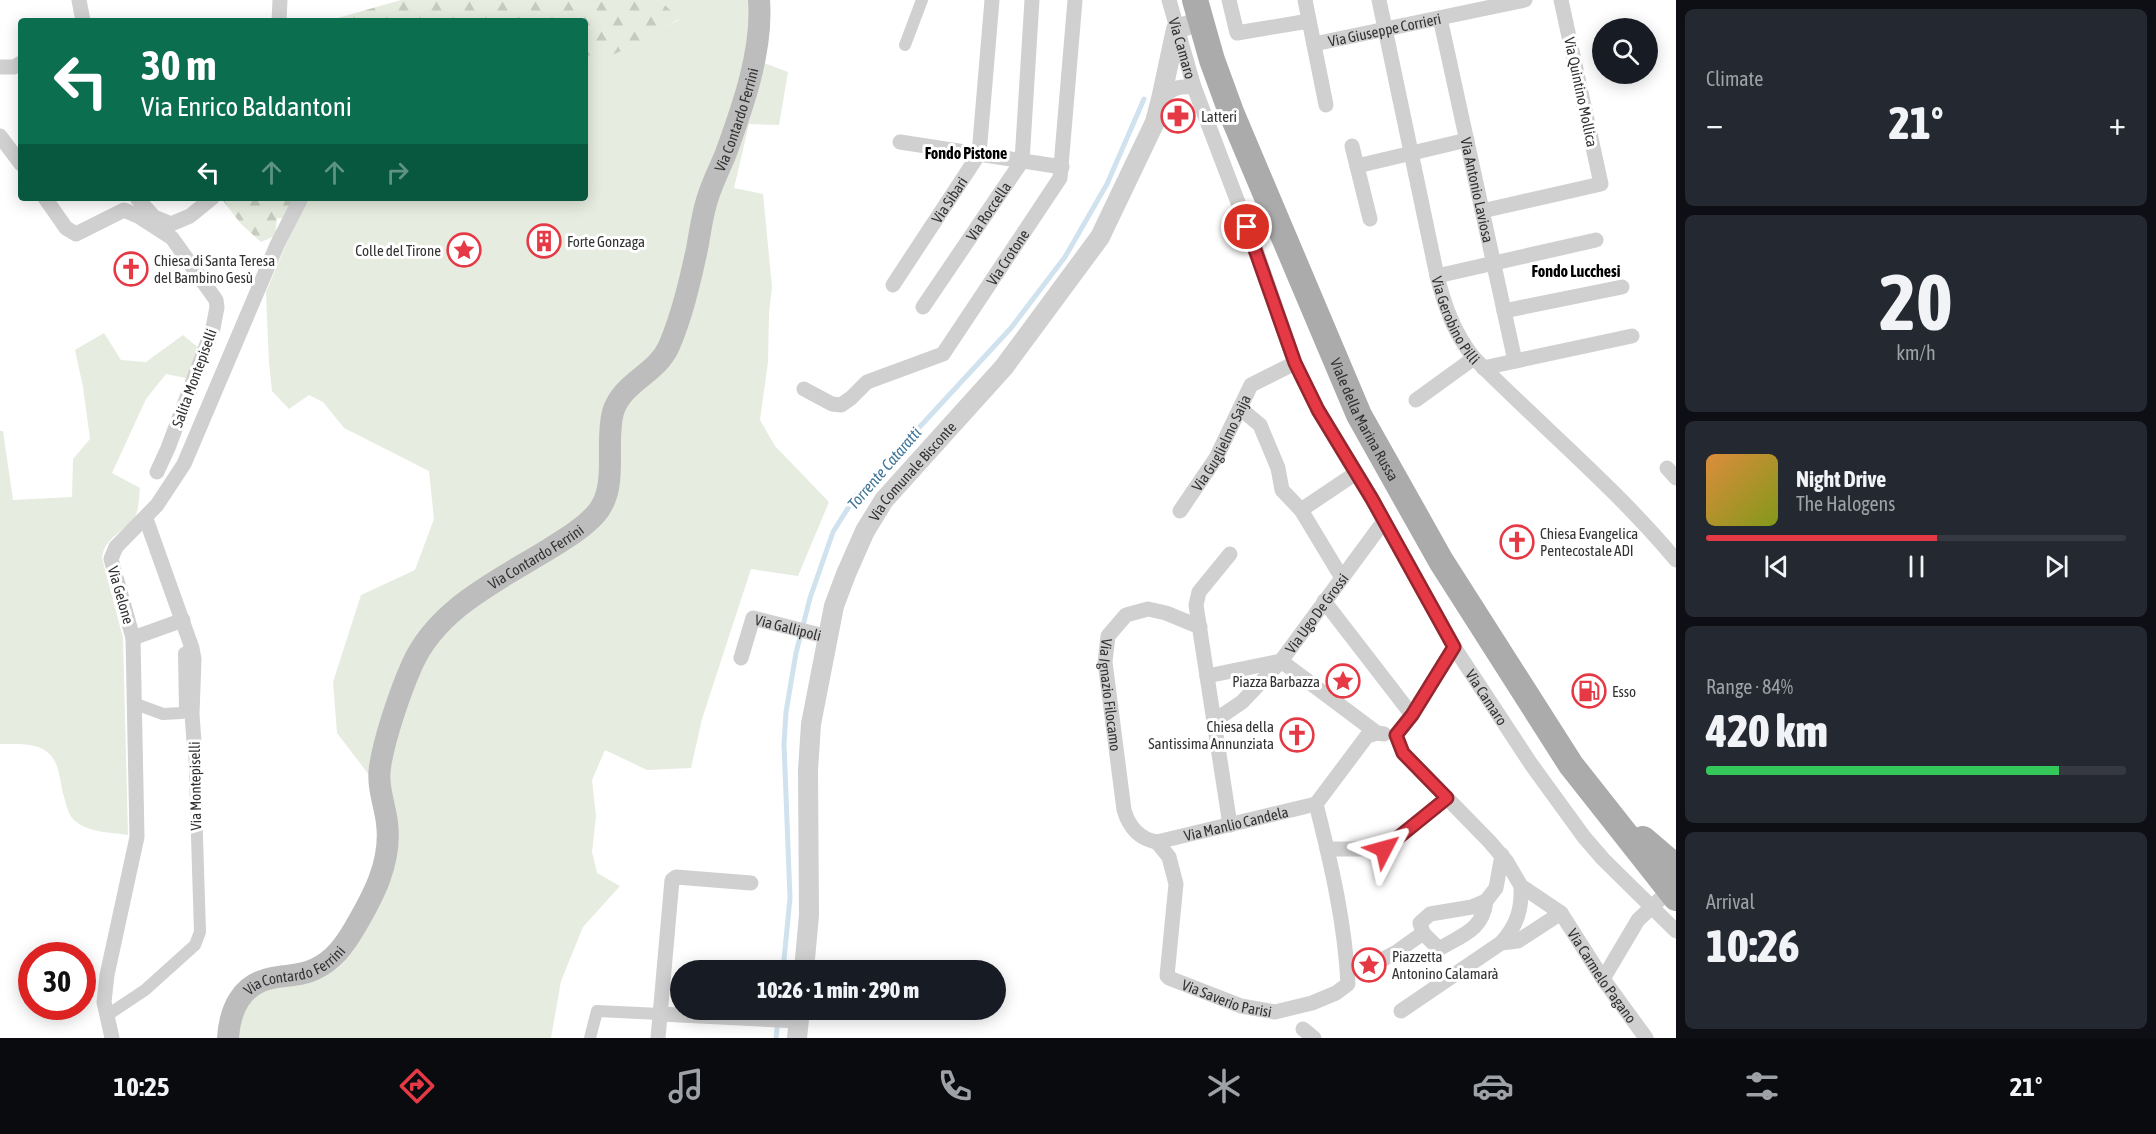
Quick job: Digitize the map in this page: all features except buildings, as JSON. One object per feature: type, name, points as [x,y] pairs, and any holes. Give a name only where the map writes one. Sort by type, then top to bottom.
[{"type":"main road","name":"Via Contardo Ferrini","points":[[228,1038],[232,1012],[243,994],[259,981],[312,971],[334,957],[349,938],[370,898],[381,876],[387,855],[387,826],[379,780],[383,751],[412,664],[430,635],[441,622],[470,598],[570,536],[590,520],[602,505],[608,485],[614,410],[623,393],[657,365],[669,347],[691,276],[708,195],[735,126],[753,65],[760,31],[759,0]]},
{"type":"main road","name":"Viale della Marina Russa","points":[[1198,11],[1231,112],[1359,415],[1441,561],[1571,765],[1602,804],[1674,885]]},
{"type":"street","points":[[79,0],[82,18]]},
{"type":"street","points":[[279,18],[280,0]]},
{"type":"street","points":[[905,45],[922,0]]},
{"type":"street","name":"Via Sibari","points":[[893,285],[979,154],[992,0]]},
{"type":"street","points":[[1022,160],[1032,0]]},
{"type":"street","name":"Via Crotone","points":[[804,389],[832,404],[841,405],[867,382],[943,354],[1060,178],[1075,0]]},
{"type":"street","name":"Via Camaro","points":[[1169,0],[1194,87],[1255,247],[1295,363],[1318,410],[1384,520],[1454,647],[1531,764],[1584,837],[1676,931]]},
{"type":"street","points":[[1229,0],[1237,33],[1309,21]]},
{"type":"street","points":[[1305,0],[1326,105]]},
{"type":"street","name":"Via Gerobino Pilli","points":[[1379,0],[1437,276],[1451,323],[1458,337],[1479,363],[1610,488],[1676,560]]},
{"type":"street","name":"Via Giuseppe Corrieri","points":[[1314,44],[1525,0]]},
{"type":"street","name":"Via Quintino Mollica","points":[[1482,211],[1601,184],[1561,0]]},
{"type":"street","points":[[1176,29],[1198,11]]},
{"type":"street","name":"Via Antonio Laviosa","points":[[1440,18],[1515,361]]},
{"type":"street","name":"Via Comunale Bisconte","points":[[805,960],[809,915],[809,741],[821,635],[846,574],[877,510],[1004,367],[1093,249],[1106,227],[1155,122],[1176,29]]},
{"type":"street","points":[[0,67],[18,65]]},
{"type":"street","points":[[1161,99],[1180,86],[1194,87]]},
{"type":"street","points":[[0,136],[18,160]]},
{"type":"street","points":[[1357,166],[1467,140]]},
{"type":"street","points":[[900,142],[1062,167]]},
{"type":"street","points":[[1352,146],[1370,219]]},
{"type":"street","name":"Via Roccella","points":[[923,307],[1022,160]]},
{"type":"street","name":"Salita Montepiselli","points":[[47,201],[66,228],[76,234],[124,210],[163,226],[212,293],[217,307],[213,328],[157,472]]},
{"type":"street","points":[[139,201],[163,226],[182,221],[208,201]]},
{"type":"street","name":"Via Gelone","points":[[112,1038],[104,1002],[107,975],[137,837],[133,638],[111,560],[116,547],[146,519],[184,465],[277,245],[299,201]]},
{"type":"street","points":[[1437,276],[1596,240]]},
{"type":"street","points":[[1504,311],[1622,287]]},
{"type":"street","points":[[1416,400],[1479,363],[1515,361],[1632,336]]},
{"type":"street","name":"Via Guglielmo Saija","points":[[1180,511],[1216,458],[1251,385],[1295,363]]},
{"type":"street","points":[[1241,409],[1260,424],[1278,468],[1282,490],[1301,510],[1342,578]]},
{"type":"street","points":[[1301,510],[1356,473]]},
{"type":"street","name":"Via Montepiselli","points":[[106,1016],[145,990],[195,945],[200,932],[192,714],[194,659],[183,620],[146,519]]},
{"type":"street","name":"Via Ugo De Grossi","points":[[1214,721],[1242,702],[1281,661],[1384,520]]},
{"type":"street","points":[[1230,554],[1199,592],[1196,605],[1230,825]]},
{"type":"street","points":[[1324,601],[1412,715]]},
{"type":"street","name":"Via Ignazio Filocamo","points":[[1157,842],[1148,841],[1138,834],[1127,820],[1124,810],[1105,662],[1106,645],[1108,636],[1121,619],[1138,611],[1155,610],[1200,627]]},
{"type":"street","name":"Via Gallipoli","points":[[741,658],[753,618],[821,635]]},
{"type":"street","points":[[133,638],[183,620]]},
{"type":"street","points":[[1396,735],[1412,715],[1454,647]]},
{"type":"street","points":[[134,703],[163,714],[182,713],[185,710],[184,653],[192,648]]},
{"type":"street","points":[[1207,676],[1281,661],[1377,733]]},
{"type":"street","points":[[1316,804],[1368,736],[1377,733],[1396,735]]},
{"type":"street","points":[[1396,735],[1403,753],[1502,855],[1521,886],[1561,913],[1518,941],[1501,943]]},
{"type":"street","points":[[1328,849],[1384,849],[1447,798]]},
{"type":"street","name":"Via Manlio Candela","points":[[1157,842],[1316,804]]},
{"type":"street","name":"Via Saverio Parisi","points":[[1157,842],[1169,857],[1176,884],[1167,975],[1169,978],[1242,1006],[1275,1012],[1312,1003],[1336,993],[1348,984],[1346,947],[1328,849],[1316,804]]},
{"type":"street","points":[[1486,901],[1472,907],[1430,914],[1420,923],[1426,936],[1439,949],[1477,926],[1484,914],[1486,901],[1496,888],[1502,855]]},
{"type":"street","points":[[658,1038],[672,880],[676,877],[751,883]]},
{"type":"street","points":[[1603,979],[1638,920],[1674,885]]},
{"type":"street","points":[[1401,1011],[1501,943],[1509,934],[1519,915],[1521,886]]},
{"type":"street","name":"Via Carmelo Pagano","points":[[1561,913],[1603,979],[1646,1038]]},
{"type":"street","points":[[1368,967],[1426,936]]},
{"type":"street","points":[[590,1038],[597,1011],[796,1022]]},
{"type":"green space","points":[[401,0],[656,0],[665,5],[679,19],[641,42],[592,64],[588,59],[588,18],[338,18]]},
{"type":"green space","points":[[656,0],[751,0],[748,57],[788,72],[779,125],[749,124],[734,188],[763,194],[772,287],[768,362],[760,420],[775,446],[829,502],[798,576],[751,569],[702,719],[691,768],[647,770],[605,750],[592,780],[596,816],[592,852],[597,873],[620,886],[583,927],[561,981],[551,1038],[234,1038],[243,1011],[250,1001],[260,994],[282,986],[319,978],[334,971],[343,963],[353,951],[391,873],[376,784],[337,733],[333,682],[361,595],[415,570],[434,519],[429,471],[344,428],[323,402],[309,395],[289,409],[272,391],[266,292],[307,201],[588,201],[588,59],[592,64],[679,20],[665,5]]},
{"type":"green space","points":[[223,201],[296,201],[288,219],[277,218],[275,236],[261,242],[241,224]]},
{"type":"green space","points":[[104,333],[121,360],[146,362],[183,335],[200,349],[191,379],[166,374],[146,399],[112,473],[140,488],[135,517],[110,540],[102,558],[123,638],[128,835],[94,830],[73,819],[63,794],[56,763],[44,750],[37,746],[0,744],[0,431],[3,431],[13,500],[72,497],[73,459],[90,439],[75,350]]},
{"type":"waterway","name":"Torrente Cataratti","points":[[784,960],[790,898],[784,744],[786,712],[796,653],[810,598],[833,532],[855,497],[1011,328],[1065,257],[1107,184],[1144,99]]},
{"type":"waterway","name":"Torrente Cataratti","points":[[776,1038],[778,1020]]},
{"type":"place","name":"Latteri","points":[[1178,116]]},
{"type":"place","name":"Forte Gonzaga","points":[[544,241]]},
{"type":"place","name":"Colle del Tirone","points":[[464,250]]},
{"type":"place","name":"Chiesa di Santa Teresa del Bambino Gesù","points":[[131,269]]},
{"type":"place","name":"Chiesa Evangelica Pentecostale ADI","points":[[1517,542]]},
{"type":"place","name":"Piazza Barbazza","points":[[1343,681]]},
{"type":"place","name":"Esso","points":[[1589,691]]},
{"type":"place","name":"Chiesa della Santissima Annunziata","points":[[1297,735]]},
{"type":"place","name":"Piazzetta Antonino Calamarà","points":[[1369,965]]},
{"type":"district","name":"Fondo Pistone","points":[[966,153]]},
{"type":"district","name":"Fondo Lucchesi","points":[[1576,271]]},
{"type":"route","points":[[1247,227],[1295,363],[1318,410],[1372,499],[1454,647],[1412,715],[1396,735],[1403,753],[1447,798],[1384,849]]}]
